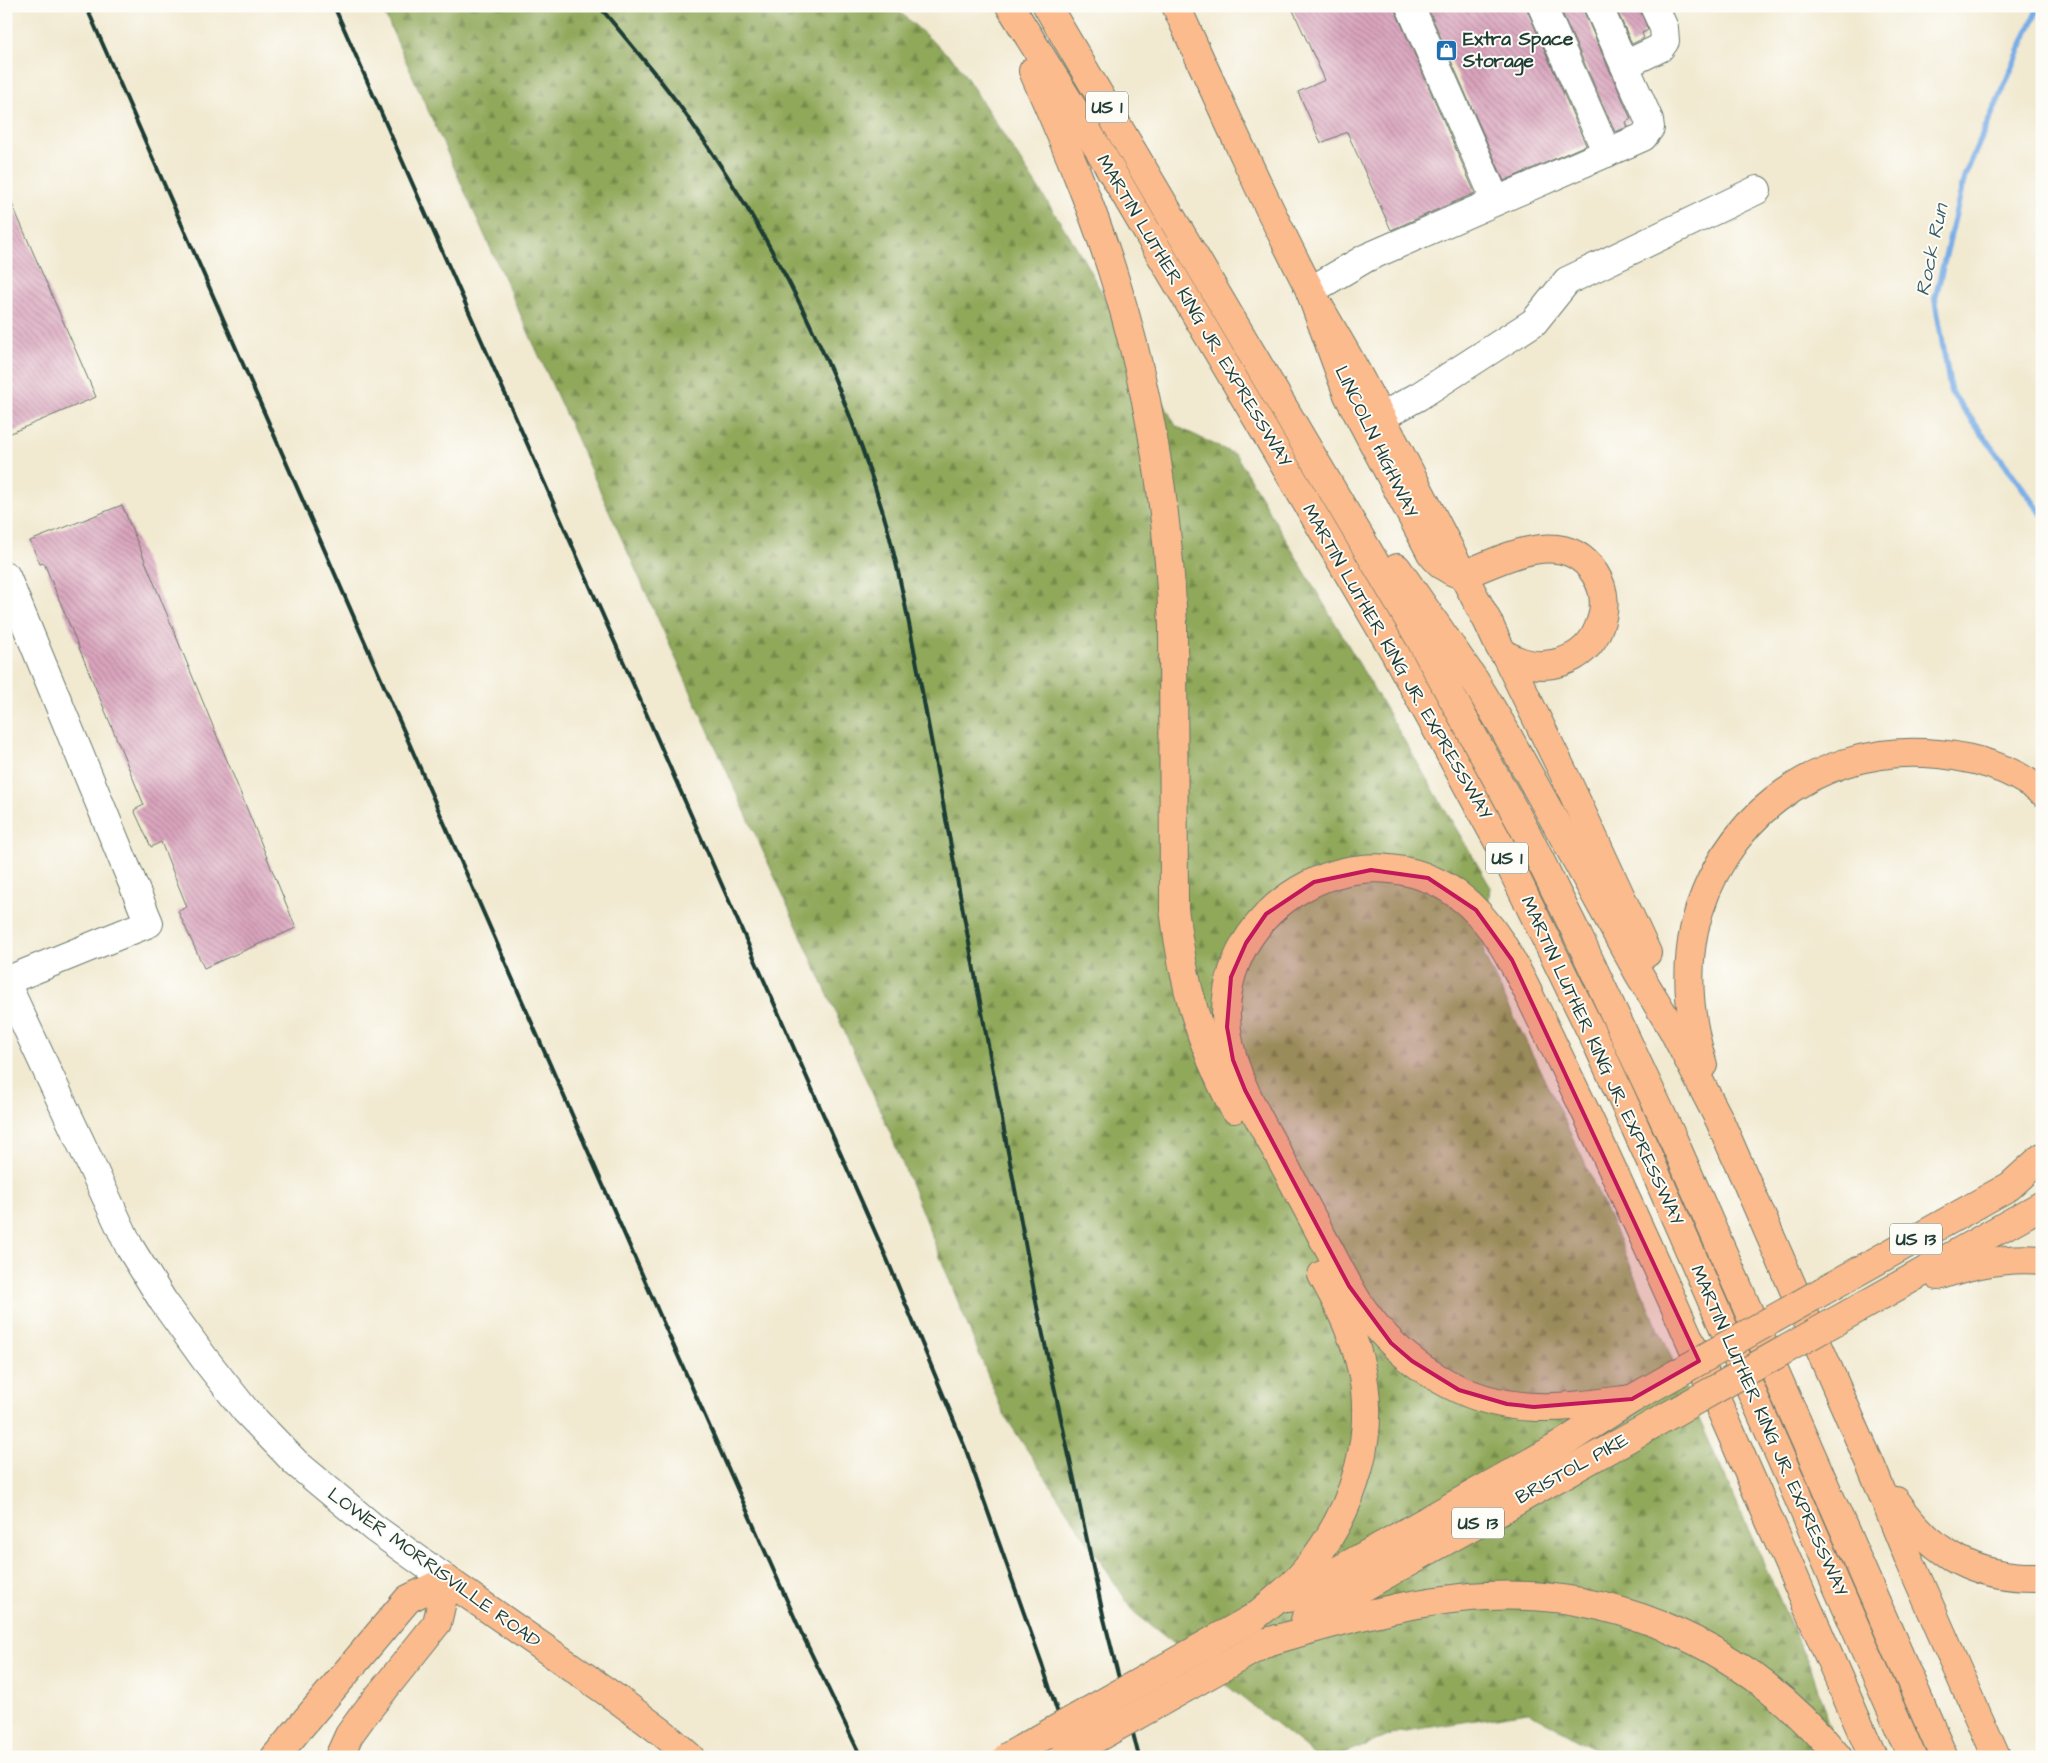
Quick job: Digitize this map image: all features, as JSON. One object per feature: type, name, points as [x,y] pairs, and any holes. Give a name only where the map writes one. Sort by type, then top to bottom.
[{"type":"main road","points":[[1003,6],[1071,158],[1103,245],[1131,337],[1150,421],[1164,507],[1172,596],[1174,909],[1178,945],[1192,1008],[1208,1054],[1229,1098],[1344,1318],[1359,1358],[1363,1378],[1366,1402],[1364,1443],[1358,1473],[1350,1497],[1326,1543],[1308,1567],[1287,1590],[1253,1618]]},
{"type":"main road","name":"MARTIN LUTHER KING JR. EXPRESSWAY","points":[[1010,6],[1099,150],[1395,653],[1502,847],[1556,957],[1638,1134],[1912,1757]]},
{"type":"main road","name":"MARTIN LUTHER KING JR. EXPRESSWAY","points":[[1047,6],[1476,737],[1578,936],[1672,1140],[1944,1757]]},
{"type":"main road","name":"LINCOLN HIGHWAY","points":[[1180,8],[1262,192],[1310,291],[1381,417],[1505,654],[1564,774],[1654,968],[1673,1030]]},
{"type":"main road","name":"LINCOLN HIGHWAY","points":[[1310,291],[1348,395],[1431,553],[1446,569],[1463,575]]},
{"type":"main road","points":[[1276,394],[1475,681],[1639,974],[1673,1030],[1719,1119],[1996,1757]]},
{"type":"main road","points":[[1463,575],[1521,553],[1554,548],[1569,551],[1582,559],[1599,580],[1603,592],[1602,620],[1597,633],[1589,645],[1579,654],[1552,664],[1536,665],[1522,662],[1505,654]]},
{"type":"main road","points":[[1719,1119],[1695,1038],[1691,1014],[1690,962],[1694,932],[1710,881],[1722,858],[1754,818],[1782,795],[1819,773],[1864,758],[1888,754],[1942,754],[1966,758],[2018,776],[2042,792]]},
{"type":"main road","points":[[1632,1399],[1560,1407],[1534,1407],[1507,1404],[1482,1398],[1459,1390],[1435,1377],[1412,1361],[1392,1343],[1361,1306],[1244,1090],[1229,1044],[1226,1010],[1237,960],[1255,928],[1266,914],[1297,890],[1324,878],[1352,872],[1372,870],[1409,873],[1437,882],[1462,898],[1481,916],[1501,942],[1564,1066],[1656,1264],[1872,1757]]},
{"type":"main road","points":[[2010,1186],[2042,1157]]},
{"type":"main road","points":[[2010,1186],[2042,1168]]},
{"type":"main road","name":"US 13","points":[[1007,1757],[1554,1449],[1632,1399],[2010,1186]]},
{"type":"main road","points":[[1878,1297],[2042,1205]]},
{"type":"main road","points":[[1878,1297],[1948,1272],[1974,1265],[2002,1260],[2042,1260]]},
{"type":"main road","name":"BRISTOL PIKE","points":[[1267,1642],[1878,1297]]},
{"type":"main road","points":[[1871,1466],[1920,1533],[1953,1558],[1989,1573],[2007,1576],[2042,1577]]},
{"type":"main road","points":[[276,1757],[408,1599],[448,1580]]},
{"type":"main road","points":[[339,1757],[349,1736],[362,1717],[437,1622],[448,1580]]},
{"type":"main road","name":"LOWER MORRISVILLE ROAD","points":[[448,1580],[620,1700],[690,1757]]},
{"type":"main road","points":[[1267,1642],[1357,1616],[1445,1600],[1486,1596],[1518,1596],[1586,1604],[1622,1612],[1685,1635],[1747,1671],[1799,1714],[1822,1737],[1838,1757]]},
{"type":"main road","name":"US 13","points":[[1063,1757],[1267,1642]]},
{"type":"street","points":[[1410,6],[1496,201]]},
{"type":"street","points":[[1542,6],[1607,152]]},
{"type":"street","points":[[1310,291],[1366,258],[1643,137],[1650,128],[1649,120],[1598,6]]},
{"type":"street","points":[[1624,65],[1660,48],[1665,41],[1664,28],[1654,6]]},
{"type":"street","points":[[1381,417],[1419,396],[1534,322],[1567,280],[1757,190]]},
{"type":"street","points":[[6,576],[149,923],[6,982]]},
{"type":"street","name":"LOWER MORRISVILLE ROAD","points":[[6,982],[129,1246],[163,1301],[204,1358],[245,1410],[296,1464],[360,1517],[448,1580]]},
{"type":"highlighted area","points":[[1371,870],[1428,878],[1476,910],[1512,960],[1699,1361],[1632,1399],[1534,1407],[1507,1404],[1459,1390],[1412,1361],[1391,1343],[1349,1286],[1245,1090],[1233,1060],[1227,1027],[1231,977],[1246,943],[1266,914],[1314,882]]},
{"type":"green space","points":[[381,6],[893,6],[957,63],[1077,248],[1176,426],[1236,455],[1490,886],[1484,955],[1582,1157],[1812,1672],[1840,1757],[1609,1757],[1528,1712],[1399,1732],[1333,1757],[1317,1757],[1134,1612],[1003,1413],[889,1130]]},
{"type":"building","points":[[1291,6],[1395,6],[1475,193],[1391,230],[1347,132],[1321,143],[1298,92],[1325,80]]},
{"type":"building","points":[[1427,6],[1527,6],[1586,145],[1504,181]]},
{"type":"building","points":[[1559,6],[1583,6],[1631,119],[1626,122],[1628,127],[1615,132]]},
{"type":"building","points":[[1615,6],[1639,6],[1648,30],[1642,33],[1644,38],[1632,44]]},
{"type":"building","points":[[6,190],[96,397],[6,435]]},
{"type":"building","points":[[122,505],[296,928],[204,968],[178,911],[187,907],[161,842],[151,847],[134,810],[144,805],[44,563],[40,564],[30,541]]},
{"type":"waterway","name":"Rock Run","points":[[2039,6],[1965,175],[1935,299],[1951,392],[2042,514]]},
{"type":"railway","points":[[86,6],[659,1313],[801,1632],[861,1757]]},
{"type":"railway","points":[[334,6],[887,1259],[966,1450],[1042,1664],[1072,1757]]},
{"type":"railway","points":[[599,6],[682,109],[715,157],[775,256],[802,307],[849,413],[886,523],[900,580],[919,675],[1037,1307],[1104,1619],[1139,1757]]},
{"type":"place","name":"Extra Space Storage","points":[[1447,50]]}]
